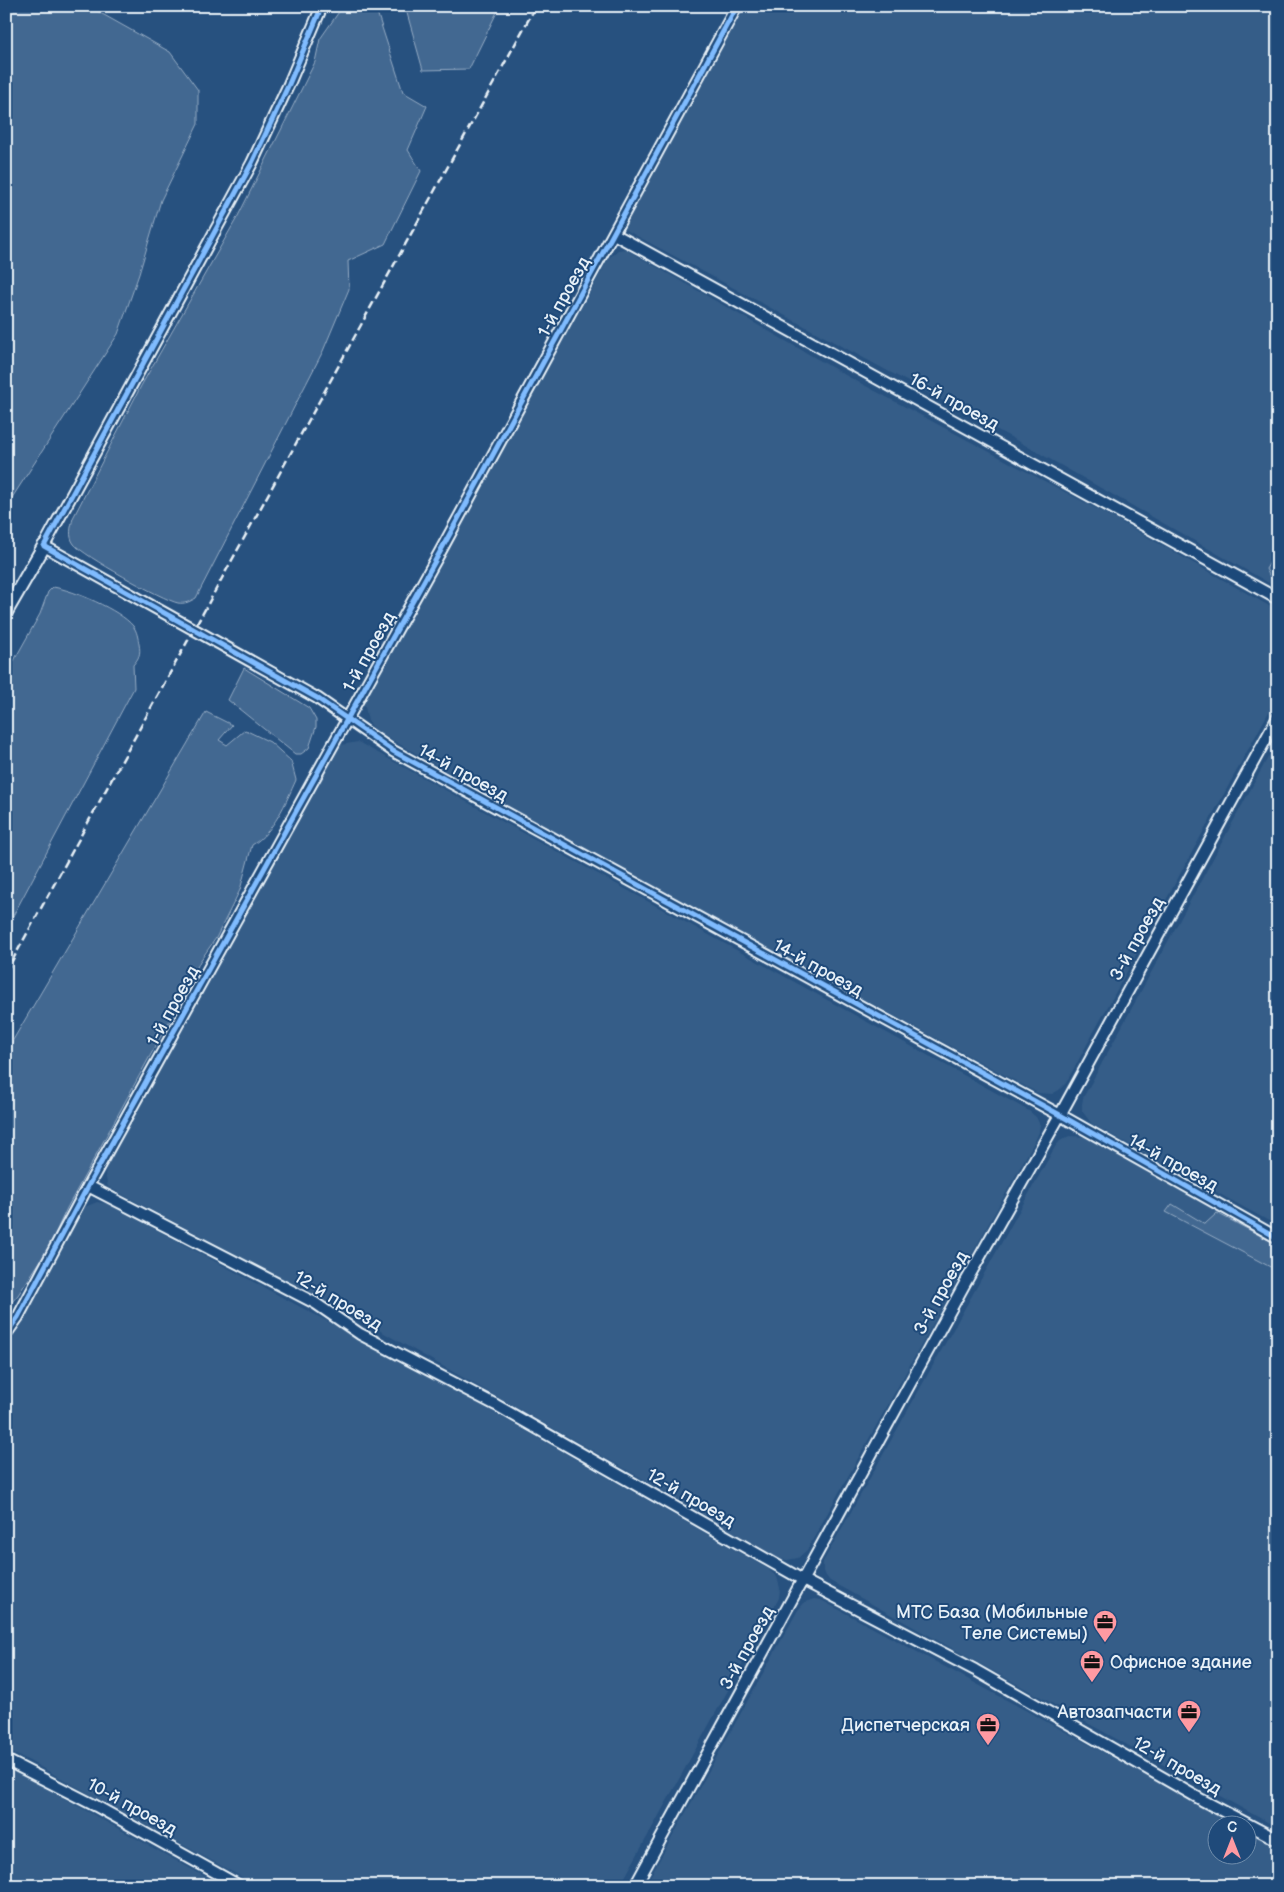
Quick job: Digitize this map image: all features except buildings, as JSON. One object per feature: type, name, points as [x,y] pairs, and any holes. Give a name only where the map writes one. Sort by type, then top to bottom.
[{"type":"main road","points":[[6,612],[44,546]]},
{"type":"street","points":[[44,546],[252,163],[289,84],[322,6]]},
{"type":"street","name":"1-й проезд","points":[[6,1334],[18,1317],[88,1186],[348,719],[737,6]]},
{"type":"street","name":"16-й проезд","points":[[614,234],[1278,599]]},
{"type":"street","name":"14-й проезд","points":[[44,546],[317,698],[393,751],[1060,1115],[1278,1238]]},
{"type":"street","name":"3-й проезд","points":[[635,1886],[1278,717]]},
{"type":"street","name":"12-й проезд","points":[[88,1186],[315,1303],[360,1334],[496,1405],[803,1580],[975,1670],[1202,1800],[1278,1840]]},
{"type":"street","name":"10-й проезд","points":[[6,1760],[96,1806],[240,1886]]},
{"type":"shaded area","points":[[6,6],[88,6],[170,52],[198,90],[198,124],[161,200],[139,274],[118,334],[6,507]]},
{"type":"shaded area","points":[[343,6],[375,6],[403,92],[427,106],[408,150],[421,171],[385,244],[348,261],[349,289],[323,351],[196,598],[178,603],[141,586],[80,550],[71,538],[70,531],[73,518],[141,386],[238,216],[315,62],[320,39]]},
{"type":"shaded area","points":[[405,6],[500,6],[469,69],[423,70]]},
{"type":"shaded area","points":[[743,6],[1278,6],[1278,588],[1016,440],[624,229]]},
{"type":"shaded area","points":[[625,249],[847,376],[1112,517],[1278,611],[1278,695],[1066,1083],[1052,1094],[1038,1093],[610,863],[376,731],[368,721],[364,702],[369,691],[609,258],[618,250]]},
{"type":"shaded area","points":[[1278,549],[1278,582],[1270,577],[1266,569]]},
{"type":"shaded area","points":[[53,587],[72,592],[96,602],[127,620],[136,632],[140,653],[133,665],[134,688],[6,929],[6,675],[40,614],[48,592]]},
{"type":"shaded area","points":[[244,668],[309,708],[316,720],[316,727],[309,748],[301,754],[295,754],[228,700]]},
{"type":"shaded area","points":[[206,712],[232,725],[219,740],[227,745],[245,730],[270,742],[291,761],[296,780],[273,825],[252,845],[240,890],[216,938],[200,961],[182,999],[67,1208],[47,1251],[18,1295],[6,1309],[6,1052]]},
{"type":"shaded area","points":[[1278,739],[1278,1226],[1092,1124],[1082,1111],[1082,1104],[1083,1098]]},
{"type":"shaded area","points":[[358,742],[1029,1111],[1036,1117],[1040,1125],[1036,1139],[807,1550],[798,1558],[779,1559],[641,1478],[361,1320],[108,1187],[105,1174],[107,1164],[340,745]]},
{"type":"shaded area","points":[[1069,1136],[1085,1137],[1278,1246],[1278,1828],[1256,1816],[1256,1814],[1253,1814],[830,1581],[823,1569],[823,1562],[1060,1141]]},
{"type":"shaded area","points":[[97,1202],[108,1204],[435,1379],[768,1569],[777,1577],[780,1588],[779,1598],[620,1886],[258,1886],[24,1758],[6,1752],[6,1351],[85,1207]]},
{"type":"shaded area","points":[[1172,1204],[1205,1224],[1217,1213],[1278,1245],[1278,1271],[1166,1212]]},
{"type":"shaded area","points":[[814,1599],[821,1600],[1217,1814],[1206,1814],[1206,1864],[1256,1864],[1256,1835],[1278,1847],[1278,1886],[645,1886],[798,1610],[805,1602]]},
{"type":"shaded area","points":[[6,1768],[18,1773],[222,1886],[6,1886]]},
{"type":"railway","points":[[6,972],[536,6]]},
{"type":"cycle path","points":[[322,6],[289,84],[252,163],[44,546],[317,698],[393,751],[1060,1115],[1278,1238]]},
{"type":"cycle path","points":[[6,1334],[18,1317],[88,1186],[440,552],[737,6]]},
{"type":"place","name":"МТС База (Мобильные Теле Системы)","points":[[1105,1643]]},
{"type":"place","name":"Офисное здание","points":[[1092,1683]]},
{"type":"place","name":"Автозапчасти","points":[[1189,1733]]},
{"type":"place","name":"Диспетчерская","points":[[988,1746]]}]
